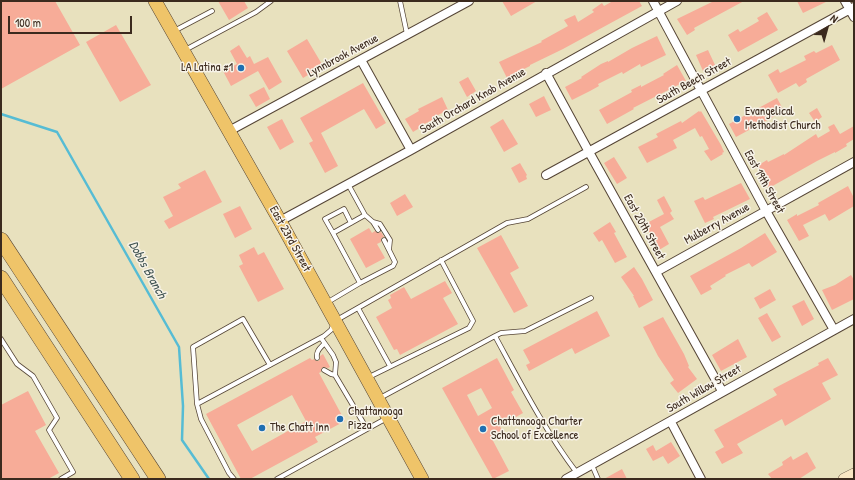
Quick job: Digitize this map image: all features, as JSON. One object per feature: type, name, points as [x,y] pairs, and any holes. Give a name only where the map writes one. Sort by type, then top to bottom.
[{"type":"highway","points":[[1,240],[158,479]]},
{"type":"highway","points":[[1,278],[132,479]]},
{"type":"highway","points":[[96,424],[122,479]]},
{"type":"main road","name":"East 23rd Street","points":[[157,1],[172,32],[280,221],[422,479]]},
{"type":"main road","points":[[844,479],[854,474]]},
{"type":"street","name":"Lynnbrook Avenue","points":[[229,131],[469,1]]},
{"type":"street","name":"East 19th Street","points":[[653,1],[766,210],[834,330]]},
{"type":"street","name":"South Orchard Knob Avenue","points":[[280,221],[411,150],[546,73],[677,1]]},
{"type":"street","points":[[845,1],[852,8],[854,17]]},
{"type":"street","name":"South Beech Street","points":[[546,176],[852,8]]},
{"type":"street","points":[[361,60],[411,150]]},
{"type":"street","name":"East 20th Street","points":[[546,73],[588,152],[722,391]]},
{"type":"street","name":"Mulberry Avenue","points":[[656,272],[854,162]]},
{"type":"street","name":"South Willow Street","points":[[566,479],[854,319]]},
{"type":"street","points":[[670,422],[701,479]]},
{"type":"lane","points":[[183,51],[256,12],[271,1]]},
{"type":"lane","points":[[400,1],[408,34]]},
{"type":"lane","points":[[172,32],[212,11]]},
{"type":"lane","points":[[348,184],[365,214],[378,230]]},
{"type":"lane","points":[[197,404],[321,338],[331,330],[335,321],[507,223],[528,219],[586,187]]},
{"type":"lane","points":[[351,223],[344,209],[325,219],[360,283]]},
{"type":"lane","points":[[333,233],[365,214]]},
{"type":"lane","points":[[373,222],[380,224],[390,240],[389,250]]},
{"type":"lane","points":[[326,304],[360,283],[393,266],[395,262],[384,240]]},
{"type":"lane","points":[[367,378],[469,328],[473,321],[441,260]]},
{"type":"lane","points":[[378,399],[412,382],[494,336],[501,333],[525,331],[591,298]]},
{"type":"lane","points":[[358,308],[390,366]]},
{"type":"lane","points":[[234,479],[229,473],[201,419],[197,404],[193,347],[243,319],[270,365]]},
{"type":"lane","points":[[494,336],[567,460],[577,473]]},
{"type":"lane","points":[[321,338],[336,362],[335,375],[367,429]]},
{"type":"lane","points":[[1,339],[17,364],[32,376],[57,418],[49,430],[73,472],[60,479]]},
{"type":"lane","points":[[317,358],[316,354],[324,344]]},
{"type":"lane","points":[[324,370],[335,375]]},
{"type":"lane","points":[[277,479],[388,417]]},
{"type":"lane","points":[[592,465],[598,479]]},
{"type":"building","points":[[1,1],[55,1],[80,45],[1,89]]},
{"type":"building","points":[[218,1],[244,1],[248,8],[229,20]]},
{"type":"building","points":[[502,1],[537,1],[511,16]]},
{"type":"building","points":[[613,1],[639,1],[642,6],[563,49],[530,65],[518,72],[519,74],[508,80],[499,62],[542,42],[541,41],[568,26],[564,20],[575,15],[578,22],[594,12],[592,10],[602,3],[604,6]]},
{"type":"building","points":[[714,1],[744,1],[694,28],[695,30],[687,35],[677,19]]},
{"type":"building","points":[[797,1],[828,1],[803,13]]},
{"type":"building","points":[[767,12],[778,30],[738,52],[728,35],[738,29],[740,32],[759,21],[757,18]]},
{"type":"building","points":[[116,25],[151,85],[120,102],[86,42]]},
{"type":"building","points":[[657,36],[666,55],[641,67],[640,64],[623,74],[622,72],[598,84],[599,86],[572,100],[565,87],[582,78],[581,77],[601,64],[608,62]]},
{"type":"building","points":[[307,39],[323,66],[303,78],[287,51]]},
{"type":"building","points":[[239,45],[247,58],[250,56],[254,64],[268,57],[282,82],[269,90],[258,71],[231,86],[223,71],[237,64],[230,51]]},
{"type":"building","points":[[832,45],[840,60],[806,79],[807,82],[799,87],[796,83],[778,93],[768,75],[778,69],[780,73],[806,60],[804,56],[814,51],[816,53]]},
{"type":"building","points":[[708,50],[715,65],[703,71],[696,55]]},
{"type":"building","points":[[677,65],[686,81],[633,108],[634,109],[607,124],[599,110],[632,92],[631,90],[641,85],[641,87],[664,75],[663,74]]},
{"type":"building","points":[[468,77],[476,91],[467,97],[459,82]]},
{"type":"building","points":[[363,83],[386,123],[376,129],[364,109],[321,133],[338,166],[325,173],[309,143],[313,141],[300,118]]},
{"type":"building","points":[[264,87],[270,99],[256,107],[249,95]]},
{"type":"building","points":[[544,96],[551,110],[536,117],[529,104]]},
{"type":"building","points":[[442,97],[448,110],[436,116],[437,118],[422,125],[423,126],[413,132],[405,119],[419,111],[418,109]]},
{"type":"building","points":[[777,98],[784,111],[736,137],[729,124]]},
{"type":"building","points":[[817,108],[822,117],[815,122],[809,113]]},
{"type":"building","points":[[701,111],[721,145],[724,152],[722,153],[723,154],[711,161],[704,151],[709,149],[702,136],[700,137],[695,128],[673,140],[677,148],[647,163],[638,147],[658,137],[656,134],[681,121],[682,123]]},
{"type":"building","points":[[282,119],[294,142],[280,150],[267,127]]},
{"type":"building","points":[[503,119],[518,144],[504,152],[490,127]]},
{"type":"building","points":[[834,124],[840,134],[854,126],[854,139],[846,144],[847,146],[835,153],[817,161],[769,188],[757,166],[767,160],[768,162],[784,155],[816,134],[818,138],[830,131],[828,127]]},
{"type":"building","points":[[614,157],[627,178],[617,184],[604,163]]},
{"type":"building","points":[[520,163],[527,175],[527,179],[519,183],[511,168]]},
{"type":"building","points":[[205,170],[222,202],[169,229],[164,221],[173,216],[163,197],[181,188],[178,184]]},
{"type":"building","points":[[741,183],[750,199],[713,217],[714,219],[705,223],[694,201],[703,197],[705,200]]},
{"type":"building","points":[[848,186],[854,198],[854,206],[829,221],[825,214],[803,225],[809,236],[799,241],[787,220],[819,205],[818,203]]},
{"type":"building","points":[[405,194],[413,207],[397,216],[390,203]]},
{"type":"building","points":[[664,196],[672,211],[670,213],[674,219],[660,227],[669,244],[659,250],[645,224],[664,214],[657,200]]},
{"type":"building","points":[[240,206],[252,229],[235,238],[223,214]]},
{"type":"building","points":[[610,222],[616,232],[614,233],[627,257],[615,263],[602,240],[599,242],[593,233]]},
{"type":"building","points":[[369,228],[372,233],[375,231],[378,233],[381,232],[384,237],[381,238],[381,242],[377,244],[385,258],[366,268],[350,239]]},
{"type":"building","points":[[765,233],[777,252],[752,267],[749,263],[725,275],[726,276],[710,286],[712,289],[701,295],[690,276]]},
{"type":"building","points":[[501,235],[519,268],[510,273],[528,306],[514,313],[477,248]]},
{"type":"building","points":[[254,247],[258,255],[264,252],[284,289],[258,302],[239,266],[243,264],[239,255]]},
{"type":"building","points":[[634,267],[653,300],[639,308],[634,296],[621,277]]},
{"type":"building","points":[[851,275],[854,280],[854,299],[832,310],[822,290],[835,285]]},
{"type":"building","points":[[445,281],[452,293],[443,298],[458,324],[400,355],[397,349],[394,350],[376,317],[392,308],[388,300],[391,298],[390,295],[404,287],[411,299]]},
{"type":"building","points":[[770,289],[776,300],[760,309],[754,298]]},
{"type":"building","points":[[804,300],[814,319],[802,326],[792,306]]},
{"type":"building","points":[[597,311],[610,336],[575,354],[572,348],[529,371],[526,365],[530,363],[523,350]]},
{"type":"building","points":[[767,313],[781,337],[772,342],[758,318]]},
{"type":"building","points":[[663,317],[684,354],[689,366],[688,367],[697,379],[678,393],[670,383],[674,380],[658,356],[643,327]]},
{"type":"building","points":[[738,339],[747,357],[721,371],[712,355]]},
{"type":"building","points":[[323,354],[330,367],[323,367],[319,373],[345,421],[315,437],[318,442],[250,479],[241,479],[206,414],[310,358],[312,360],[314,359],[319,361],[320,356]],"holes":[[[292,395],[306,421],[252,451],[237,425]]]},
{"type":"building","name":"Chattanooga Charter School of Excellence","points":[[497,358],[514,390],[511,392],[523,413],[500,426],[502,431],[491,437],[509,471],[493,479],[442,388]],"holes":[[[481,388],[492,408],[478,416],[467,395]]]},
{"type":"building","points":[[828,358],[838,375],[822,383],[831,399],[785,426],[782,419],[737,444],[743,453],[722,464],[715,452],[724,447],[714,430],[777,395],[773,389],[819,365],[818,363]]},
{"type":"building","points":[[28,391],[46,425],[35,431],[59,473],[48,479],[1,479],[1,405]]},
{"type":"building","points":[[671,442],[680,456],[668,464],[663,456],[653,461],[646,449],[653,445],[656,451]]},
{"type":"building","points":[[807,452],[816,468],[799,479],[772,479],[768,474],[783,465],[782,462],[791,456],[793,460]]},
{"type":"building","points":[[622,469],[627,479],[604,479]]},
{"type":"waterway","name":"Dobbs Branch","points":[[1,114],[57,132],[61,139],[179,347],[183,406],[182,440],[209,479]]},
{"type":"place","name":"LA Latina #1","points":[[241,68]]},
{"type":"place","name":"Evangelical Methodist Church","points":[[737,119]]},
{"type":"place","name":"Chattanooga Pizza","points":[[340,419]]},
{"type":"place","name":"The Chatt Inn","points":[[262,428]]},
{"type":"place","name":"Chattanooga Charter School of Excellence","points":[[483,429]]}]
